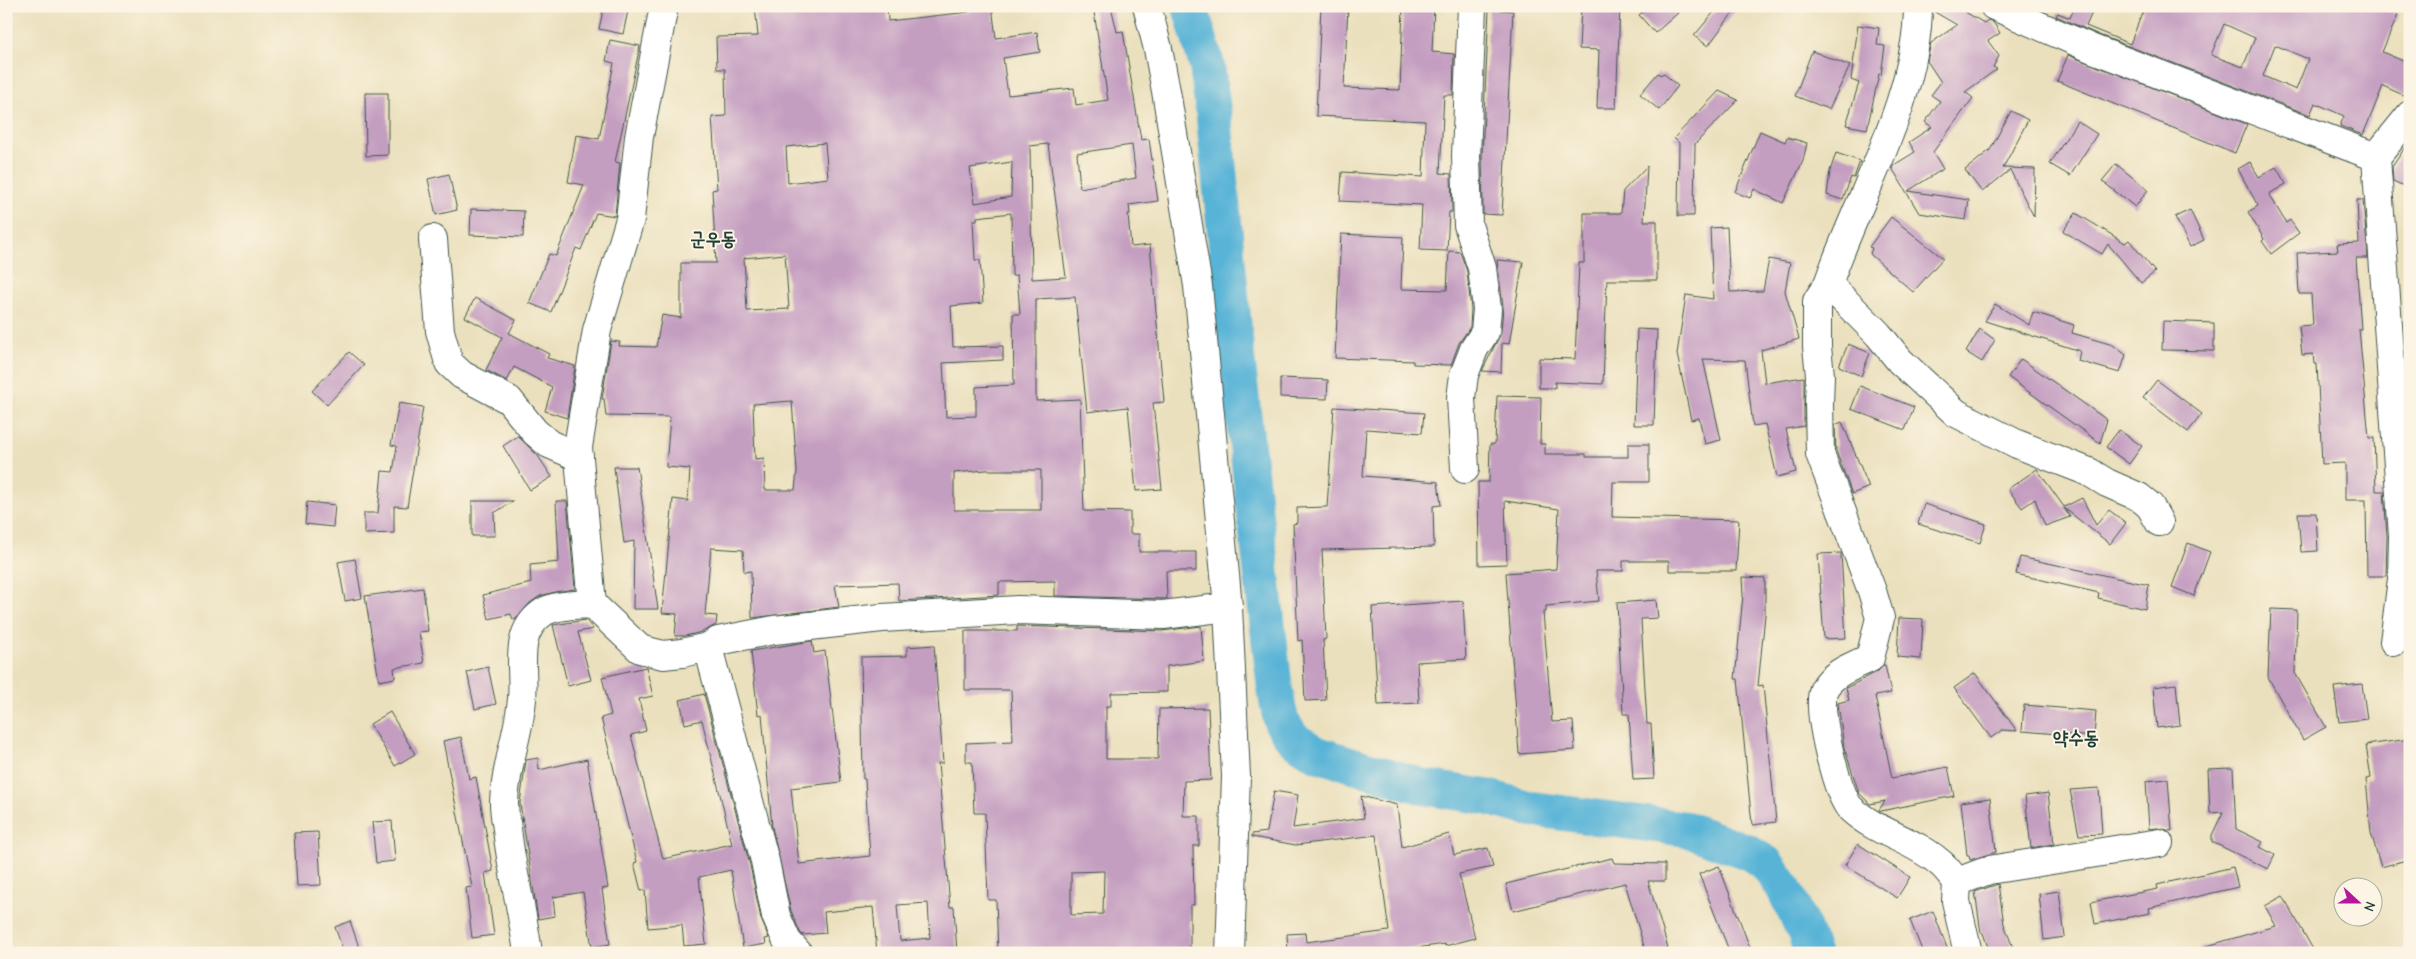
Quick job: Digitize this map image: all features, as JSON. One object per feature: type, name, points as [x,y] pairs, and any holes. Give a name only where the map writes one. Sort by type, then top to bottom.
[{"type":"street","points":[[664,6],[639,138],[630,219],[597,330],[579,438],[592,604],[640,650],[663,655],[708,647],[718,641],[774,630],[882,618],[1018,610],[1163,615],[1228,607]]},
{"type":"street","points":[[1147,6],[1161,66],[1198,286],[1228,607],[1236,776],[1230,953]]},
{"type":"street","points":[[1465,469],[1461,398],[1464,375],[1474,349],[1485,332],[1487,309],[1482,268],[1468,225],[1466,156],[1472,6]]},
{"type":"street","points":[[1918,6],[1918,28],[1901,100],[1828,284],[1817,301],[1817,347],[1820,375],[1820,454],[1872,591],[1880,618],[1870,658],[1834,676],[1823,690],[1821,708],[1831,760],[1849,807],[1872,826],[1939,862],[1956,882],[1956,901],[1968,953]]},
{"type":"street","points":[[1994,6],[2093,49],[2376,157]]},
{"type":"street","points":[[2394,642],[2402,579],[2403,536],[2376,157],[2410,116]]},
{"type":"street","points":[[434,239],[440,332],[449,363],[468,379],[509,400],[535,432],[549,444],[579,457]]},
{"type":"street","points":[[1828,284],[1878,334],[1900,361],[1956,413],[2017,444],[2089,472],[2107,483],[2140,497],[2150,506],[2158,522]]},
{"type":"street","points":[[528,953],[512,869],[504,803],[510,758],[518,728],[522,697],[520,651],[526,630],[541,613],[553,608],[592,604]]},
{"type":"street","points":[[708,647],[766,861],[776,916],[787,941],[798,953]]},
{"type":"street","points":[[1956,882],[1989,870],[2160,844]]},
{"type":"building","points":[[604,6],[629,6],[623,34],[599,29]]},
{"type":"building","points":[[755,6],[887,6],[888,21],[969,12],[968,6],[992,6],[996,38],[1037,32],[1040,52],[1003,58],[1008,95],[1074,88],[1076,105],[1108,100],[1093,6],[1111,6],[1117,32],[1123,31],[1141,140],[1149,139],[1158,201],[1129,205],[1130,214],[1128,214],[1131,247],[1150,245],[1164,402],[1153,403],[1162,489],[1136,491],[1128,407],[1087,412],[1075,297],[1036,299],[1036,401],[1080,399],[1084,511],[1130,512],[1130,534],[1139,534],[1139,552],[1196,552],[1196,571],[1166,571],[1167,599],[1055,596],[1055,581],[999,582],[999,595],[899,601],[898,583],[835,585],[839,607],[752,618],[751,571],[744,572],[743,550],[711,548],[705,615],[717,616],[716,625],[702,632],[675,636],[677,614],[662,613],[673,499],[688,501],[690,469],[666,467],[670,417],[606,416],[604,399],[602,399],[611,341],[620,342],[619,346],[656,347],[662,315],[681,318],[681,263],[716,263],[712,190],[717,189],[712,117],[726,116],[725,69],[717,69],[716,37],[758,36]],"holes":[[[825,143],[828,178],[788,183],[786,147]],[[1048,144],[1066,277],[1032,279],[1030,146]],[[1132,145],[1136,178],[1080,188],[1077,153]],[[1012,162],[1011,197],[975,203],[970,168]],[[1011,213],[1012,276],[1017,275],[1020,314],[1013,314],[1014,385],[976,387],[976,416],[946,417],[943,363],[1003,360],[1003,346],[953,347],[951,306],[983,303],[980,260],[975,260],[973,220],[977,220],[977,217]],[[785,254],[789,309],[747,311],[744,258]],[[792,401],[797,471],[795,490],[765,490],[764,458],[755,459],[753,404]],[[986,470],[1041,470],[1041,510],[954,510],[954,473]]]},
{"type":"building","points":[[1321,6],[1348,6],[1344,88],[1400,90],[1403,6],[1434,6],[1432,52],[1454,54],[1453,95],[1444,95],[1440,173],[1451,174],[1452,212],[1449,212],[1447,251],[1420,250],[1422,205],[1340,201],[1342,172],[1423,177],[1425,121],[1316,116]]},
{"type":"building","points":[[1581,6],[1620,6],[1616,108],[1597,108],[1599,50],[1579,49]]},
{"type":"building","points":[[1649,6],[1686,6],[1655,33],[1639,15]]},
{"type":"building","points":[[1719,6],[1738,6],[1708,46],[1694,36]]},
{"type":"building","points":[[1933,6],[1955,6],[1984,23],[1988,20],[1993,22],[2000,33],[1988,41],[1999,56],[1993,67],[1997,69],[1965,92],[1973,98],[1933,152],[1943,169],[1908,191],[1969,200],[1966,220],[1919,213],[1892,168],[1915,152],[1909,142],[1932,127],[1925,122],[1940,101],[1931,95],[1941,82],[1927,61],[1931,43],[1957,25],[1933,11]]},
{"type":"building","points":[[2075,6],[2095,6],[2086,26],[2130,44],[2145,6],[2379,6],[2398,15],[2382,52],[2410,64],[2410,98],[2383,86],[2363,135],[2340,126],[2344,116],[2315,103],[2310,115],[2099,35],[2056,16],[2058,13],[2070,18]],"holes":[[[2224,24],[2255,38],[2243,67],[2211,55]],[[2275,45],[2308,59],[2296,90],[2263,76]]]},
{"type":"building","points":[[1489,9],[1513,11],[1502,215],[1483,214],[1482,156]]},
{"type":"building","points":[[1858,25],[1879,28],[1877,45],[1885,46],[1881,75],[1879,74],[1867,129],[1846,125],[1859,83],[1851,80]]},
{"type":"building","points":[[610,40],[640,46],[615,162],[620,163],[615,216],[596,213],[581,250],[576,248],[551,312],[529,303],[549,254],[556,256],[584,185],[568,182],[576,135],[599,139],[614,63],[606,61]]},
{"type":"building","points":[[1812,51],[1850,66],[1829,109],[1795,96]]},
{"type":"building","points":[[2068,55],[2247,124],[2235,153],[2057,81]]},
{"type":"building","points":[[1658,73],[1661,75],[1663,73],[1678,86],[1659,110],[1640,94]]},
{"type":"building","points":[[1719,91],[1738,100],[1695,144],[1694,216],[1678,216],[1679,143],[1674,138]]},
{"type":"building","points":[[365,93],[388,93],[388,155],[366,156]]},
{"type":"building","points":[[2011,111],[2028,120],[2003,168],[2035,169],[2034,217],[2010,170],[1982,192],[1965,170],[1990,150]]},
{"type":"building","points":[[2077,121],[2097,134],[2070,176],[2050,164]]},
{"type":"building","points":[[1760,131],[1785,142],[1787,137],[1807,143],[1803,161],[1783,203],[1754,189],[1750,198],[1735,192]]},
{"type":"building","points":[[2410,140],[2410,189],[2393,181],[2392,167]]},
{"type":"building","points":[[1836,153],[1860,161],[1854,178],[1851,177],[1843,200],[1827,195],[1830,171]]},
{"type":"building","points":[[2250,162],[2259,177],[2276,167],[2286,184],[2269,194],[2286,223],[2290,220],[2299,233],[2271,254],[2262,241],[2264,239],[2248,212],[2258,206],[2238,169]]},
{"type":"building","points":[[2116,164],[2148,190],[2135,207],[2102,181]]},
{"type":"building","points":[[1647,166],[1644,221],[1657,221],[1657,280],[1607,280],[1603,384],[1555,382],[1555,388],[1539,388],[1539,358],[1575,359],[1579,263],[1584,263],[1584,213],[1621,213],[1623,191]]},
{"type":"building","points":[[449,174],[457,210],[436,215],[428,179]]},
{"type":"building","points":[[2357,200],[2363,200],[2368,258],[2356,258],[2361,329],[2359,329],[2369,438],[2374,438],[2376,491],[2384,491],[2387,536],[2386,576],[2367,576],[2366,500],[2345,500],[2345,463],[2322,464],[2317,364],[2314,364],[2313,354],[2302,355],[2299,326],[2313,325],[2311,294],[2299,294],[2297,253],[2338,251],[2337,244],[2359,243]]},
{"type":"building","points":[[471,209],[524,211],[523,237],[470,235]]},
{"type":"building","points":[[2190,210],[2204,240],[2190,247],[2175,217]]},
{"type":"building","points":[[2076,213],[2125,243],[2129,240],[2155,272],[2141,283],[2108,244],[2102,254],[2063,231]]},
{"type":"building","points":[[1891,217],[1943,258],[1913,292],[1870,254],[1872,248],[1869,247]]},
{"type":"building","points":[[1727,227],[1730,292],[1763,291],[1769,259],[1790,263],[1785,291],[1799,339],[1761,350],[1765,383],[1804,377],[1804,426],[1786,429],[1796,472],[1777,477],[1765,424],[1753,426],[1745,360],[1703,359],[1721,440],[1705,444],[1699,418],[1691,420],[1677,354],[1686,295],[1713,299],[1710,228]]},
{"type":"building","points":[[1341,234],[1403,237],[1401,289],[1447,290],[1449,251],[1460,252],[1467,271],[1471,309],[1470,327],[1459,343],[1451,365],[1413,364],[1413,361],[1335,358]]},
{"type":"building","points":[[1497,260],[1523,262],[1509,344],[1502,343],[1501,372],[1482,371],[1501,333],[1503,307]]},
{"type":"building","points":[[475,298],[516,320],[509,333],[549,354],[547,358],[575,366],[567,418],[545,411],[552,387],[514,367],[507,381],[486,370],[502,337],[465,317]]},
{"type":"building","points":[[1995,304],[2029,325],[2033,312],[2074,325],[2072,333],[2113,345],[2126,355],[2120,373],[2078,361],[2080,351],[1985,321]]},
{"type":"building","points":[[2163,321],[2214,323],[2214,351],[2162,350]]},
{"type":"building","points":[[1637,329],[1657,330],[1654,425],[1634,425]]},
{"type":"building","points":[[1980,329],[1995,340],[1982,362],[1966,352]]},
{"type":"building","points":[[1848,344],[1870,353],[1861,376],[1839,366]]},
{"type":"building","points":[[349,352],[364,365],[327,405],[312,391]]},
{"type":"building","points":[[2021,359],[2107,420],[2100,443],[2008,377]]},
{"type":"building","points":[[1280,378],[1328,380],[1327,399],[1280,397]]},
{"type":"building","points":[[2157,380],[2202,414],[2188,432],[2143,398]]},
{"type":"building","points":[[1860,386],[1914,407],[1905,430],[1851,409]]},
{"type":"building","points":[[1497,396],[1541,397],[1540,444],[1545,444],[1545,454],[1586,454],[1586,457],[1628,457],[1628,444],[1649,444],[1649,482],[1613,482],[1612,517],[1739,520],[1736,571],[1669,571],[1669,561],[1623,561],[1623,571],[1596,571],[1599,601],[1546,606],[1546,612],[1543,612],[1552,722],[1573,721],[1575,750],[1519,754],[1506,573],[1556,569],[1559,509],[1505,501],[1507,564],[1479,565],[1478,482],[1489,482],[1490,444],[1495,444]]},
{"type":"building","points":[[399,403],[423,407],[407,507],[394,506],[394,533],[364,534],[364,513],[378,513],[382,471],[393,472],[397,446],[391,445]]},
{"type":"building","points":[[1334,407],[1424,413],[1422,433],[1366,429],[1363,476],[1438,482],[1441,505],[1433,506],[1434,547],[1322,550],[1326,639],[1323,640],[1326,700],[1305,701],[1302,640],[1298,641],[1293,524],[1297,523],[1297,508],[1327,507]]},
{"type":"building","points":[[1842,422],[1869,487],[1852,494],[1836,451],[1835,425]]},
{"type":"building","points":[[2119,430],[2142,446],[2129,464],[2106,447]]},
{"type":"building","points":[[518,436],[538,456],[552,477],[530,490],[503,446]]},
{"type":"building","points":[[614,467],[637,467],[658,609],[633,609],[634,541],[624,543]]},
{"type":"building","points":[[2037,469],[2064,507],[2082,498],[2096,525],[2109,510],[2126,523],[2110,544],[2064,508],[2070,517],[2045,526],[2035,499],[2022,508],[2008,489]]},
{"type":"building","points":[[472,501],[514,501],[494,513],[495,536],[472,536]]},
{"type":"building","points":[[556,501],[567,501],[575,589],[540,596],[530,603],[516,619],[513,620],[511,614],[489,619],[483,595],[531,583],[530,565],[559,562]]},
{"type":"building","points":[[307,502],[335,505],[333,527],[305,524]]},
{"type":"building","points":[[1924,504],[1986,524],[1980,543],[1918,524]]},
{"type":"building","points":[[2298,513],[2316,513],[2318,551],[2301,552]]},
{"type":"building","points":[[2188,543],[2210,552],[2194,596],[2172,587]]},
{"type":"building","points":[[1841,553],[1846,638],[1824,639],[1818,554]]},
{"type":"building","points":[[2020,557],[2149,585],[2145,609],[2098,598],[2099,593],[2016,574]]},
{"type":"building","points":[[355,559],[362,598],[345,601],[338,562]]},
{"type":"building","points":[[1742,577],[1765,578],[1765,615],[1758,686],[1763,685],[1776,822],[1752,825],[1738,679],[1735,679],[1743,595]]},
{"type":"building","points":[[423,588],[428,631],[419,632],[424,663],[394,668],[395,678],[379,681],[365,596]]},
{"type":"building","points":[[1656,600],[1658,618],[1641,619],[1647,724],[1651,724],[1654,779],[1633,780],[1629,714],[1623,714],[1617,603]]},
{"type":"building","points":[[1463,601],[1466,659],[1417,662],[1419,703],[1378,705],[1372,607]]},
{"type":"building","points":[[2271,609],[2297,610],[2295,673],[2326,727],[2303,740],[2268,677]]},
{"type":"building","points":[[1899,618],[1923,619],[1921,659],[1897,657]]},
{"type":"building","points":[[586,620],[593,629],[578,632],[591,680],[568,686],[553,625]]},
{"type":"building","points":[[1017,626],[1162,631],[1201,626],[1204,661],[1167,666],[1167,692],[1111,693],[1111,706],[1106,706],[1106,759],[1158,759],[1159,709],[1208,708],[1211,780],[1184,781],[1183,816],[1199,816],[1199,846],[1193,846],[1194,905],[1190,905],[1190,953],[998,953],[996,900],[988,900],[985,813],[974,813],[972,762],[966,762],[966,743],[1013,741],[1011,690],[965,690],[965,631],[1017,631]],"holes":[[[1104,871],[1103,914],[1071,915],[1071,872]]]},
{"type":"building","points":[[812,641],[814,653],[825,651],[841,782],[791,788],[799,864],[870,856],[865,779],[863,779],[861,657],[907,656],[907,647],[934,645],[943,763],[938,763],[950,907],[954,907],[957,953],[877,953],[873,907],[824,912],[826,933],[803,935],[800,932],[791,911],[772,827],[762,714],[758,715],[751,651]],"holes":[[[928,903],[930,938],[900,941],[897,905]]]},
{"type":"building","points":[[1884,665],[1891,693],[1875,696],[1892,778],[1948,767],[1954,796],[1881,811],[1879,810],[1885,801],[1870,804],[1859,793],[1844,747],[1838,703],[1849,700],[1846,688],[1877,672]]},
{"type":"building","points":[[488,667],[496,704],[475,709],[467,672]]},
{"type":"building","points":[[646,667],[653,696],[639,699],[646,731],[631,735],[663,859],[732,844],[702,720],[685,724],[680,700],[704,694],[750,865],[761,919],[769,938],[765,939],[766,944],[743,948],[731,870],[699,877],[706,944],[684,946],[682,925],[648,928],[645,890],[641,891],[634,863],[637,862],[601,718],[611,715],[602,677]]},
{"type":"building","points":[[1975,673],[2017,731],[2002,730],[1991,738],[1954,688]]},
{"type":"building","points":[[2176,684],[2180,725],[2157,728],[2153,687]]},
{"type":"building","points":[[2362,684],[2367,719],[2339,722],[2334,687]]},
{"type":"building","points":[[2024,705],[2096,711],[2094,737],[2022,731]]},
{"type":"building","points":[[390,712],[415,754],[395,766],[370,724]]},
{"type":"building","points":[[461,737],[469,779],[476,777],[493,871],[485,873],[494,935],[472,938],[466,888],[472,887],[443,741]]},
{"type":"building","points":[[2410,739],[2410,859],[2381,867],[2371,833],[2366,779],[2371,778],[2366,745]]},
{"type":"building","points":[[538,758],[539,770],[587,759],[608,888],[602,889],[610,944],[592,947],[583,892],[553,897],[555,916],[538,919],[520,803],[526,760]]},
{"type":"building","points":[[2233,768],[2236,829],[2263,842],[2260,847],[2275,855],[2268,869],[2212,842],[2212,835],[2223,812],[2210,813],[2208,769]]},
{"type":"building","points":[[2168,779],[2172,831],[2157,828],[2149,829],[2146,781]]},
{"type":"building","points":[[2099,788],[2102,834],[2079,835],[2070,790]]},
{"type":"building","points":[[1274,791],[1298,795],[1293,828],[1364,818],[1361,796],[1397,805],[1402,847],[1449,834],[1454,855],[1488,848],[1493,867],[1459,874],[1475,938],[1445,946],[1445,944],[1381,953],[1288,953],[1287,934],[1305,933],[1306,942],[1389,931],[1376,835],[1296,845],[1252,837],[1252,834],[1267,832]]},
{"type":"building","points":[[2048,793],[2054,844],[2031,848],[2025,796]]},
{"type":"building","points":[[1990,798],[1996,852],[1970,860],[1969,855],[1967,855],[1961,802]]},
{"type":"building","points":[[392,821],[395,861],[376,863],[372,822]]},
{"type":"building","points":[[318,832],[321,885],[297,886],[294,833]]},
{"type":"building","points":[[1858,844],[1910,877],[1897,898],[1845,865]]},
{"type":"building","points":[[1612,858],[1614,863],[1665,864],[1665,881],[1648,881],[1668,948],[1646,953],[1625,883],[1513,911],[1506,884]]},
{"type":"building","points":[[1719,866],[1752,953],[1730,953],[1699,874]]},
{"type":"building","points":[[2233,867],[2238,887],[2149,908],[2150,913],[2095,924],[2091,902],[2158,889],[2157,885]]},
{"type":"building","points":[[1998,884],[2004,924],[2015,953],[1990,953],[1983,933],[1981,933],[1975,892]]},
{"type":"building","points":[[2059,891],[2065,937],[2044,940],[2039,894]]},
{"type":"building","points":[[2283,896],[2315,953],[2200,953],[2200,948],[2276,926],[2265,906]]},
{"type":"building","points":[[1933,911],[1949,953],[1923,953],[1910,920]]},
{"type":"building","points":[[350,921],[361,953],[344,953],[335,927]]},
{"type":"waterway","points":[[1190,6],[1207,66],[1214,118],[1236,349],[1275,690],[1281,721],[1293,739],[1317,754],[1424,787],[1486,797],[1532,809],[1686,829],[1748,852],[1766,863],[1783,887],[1804,930],[1812,953]]},
{"type":"district","name":"군우동","points":[[713,238]]},
{"type":"district","name":"약수동","points":[[2076,737]]}]
